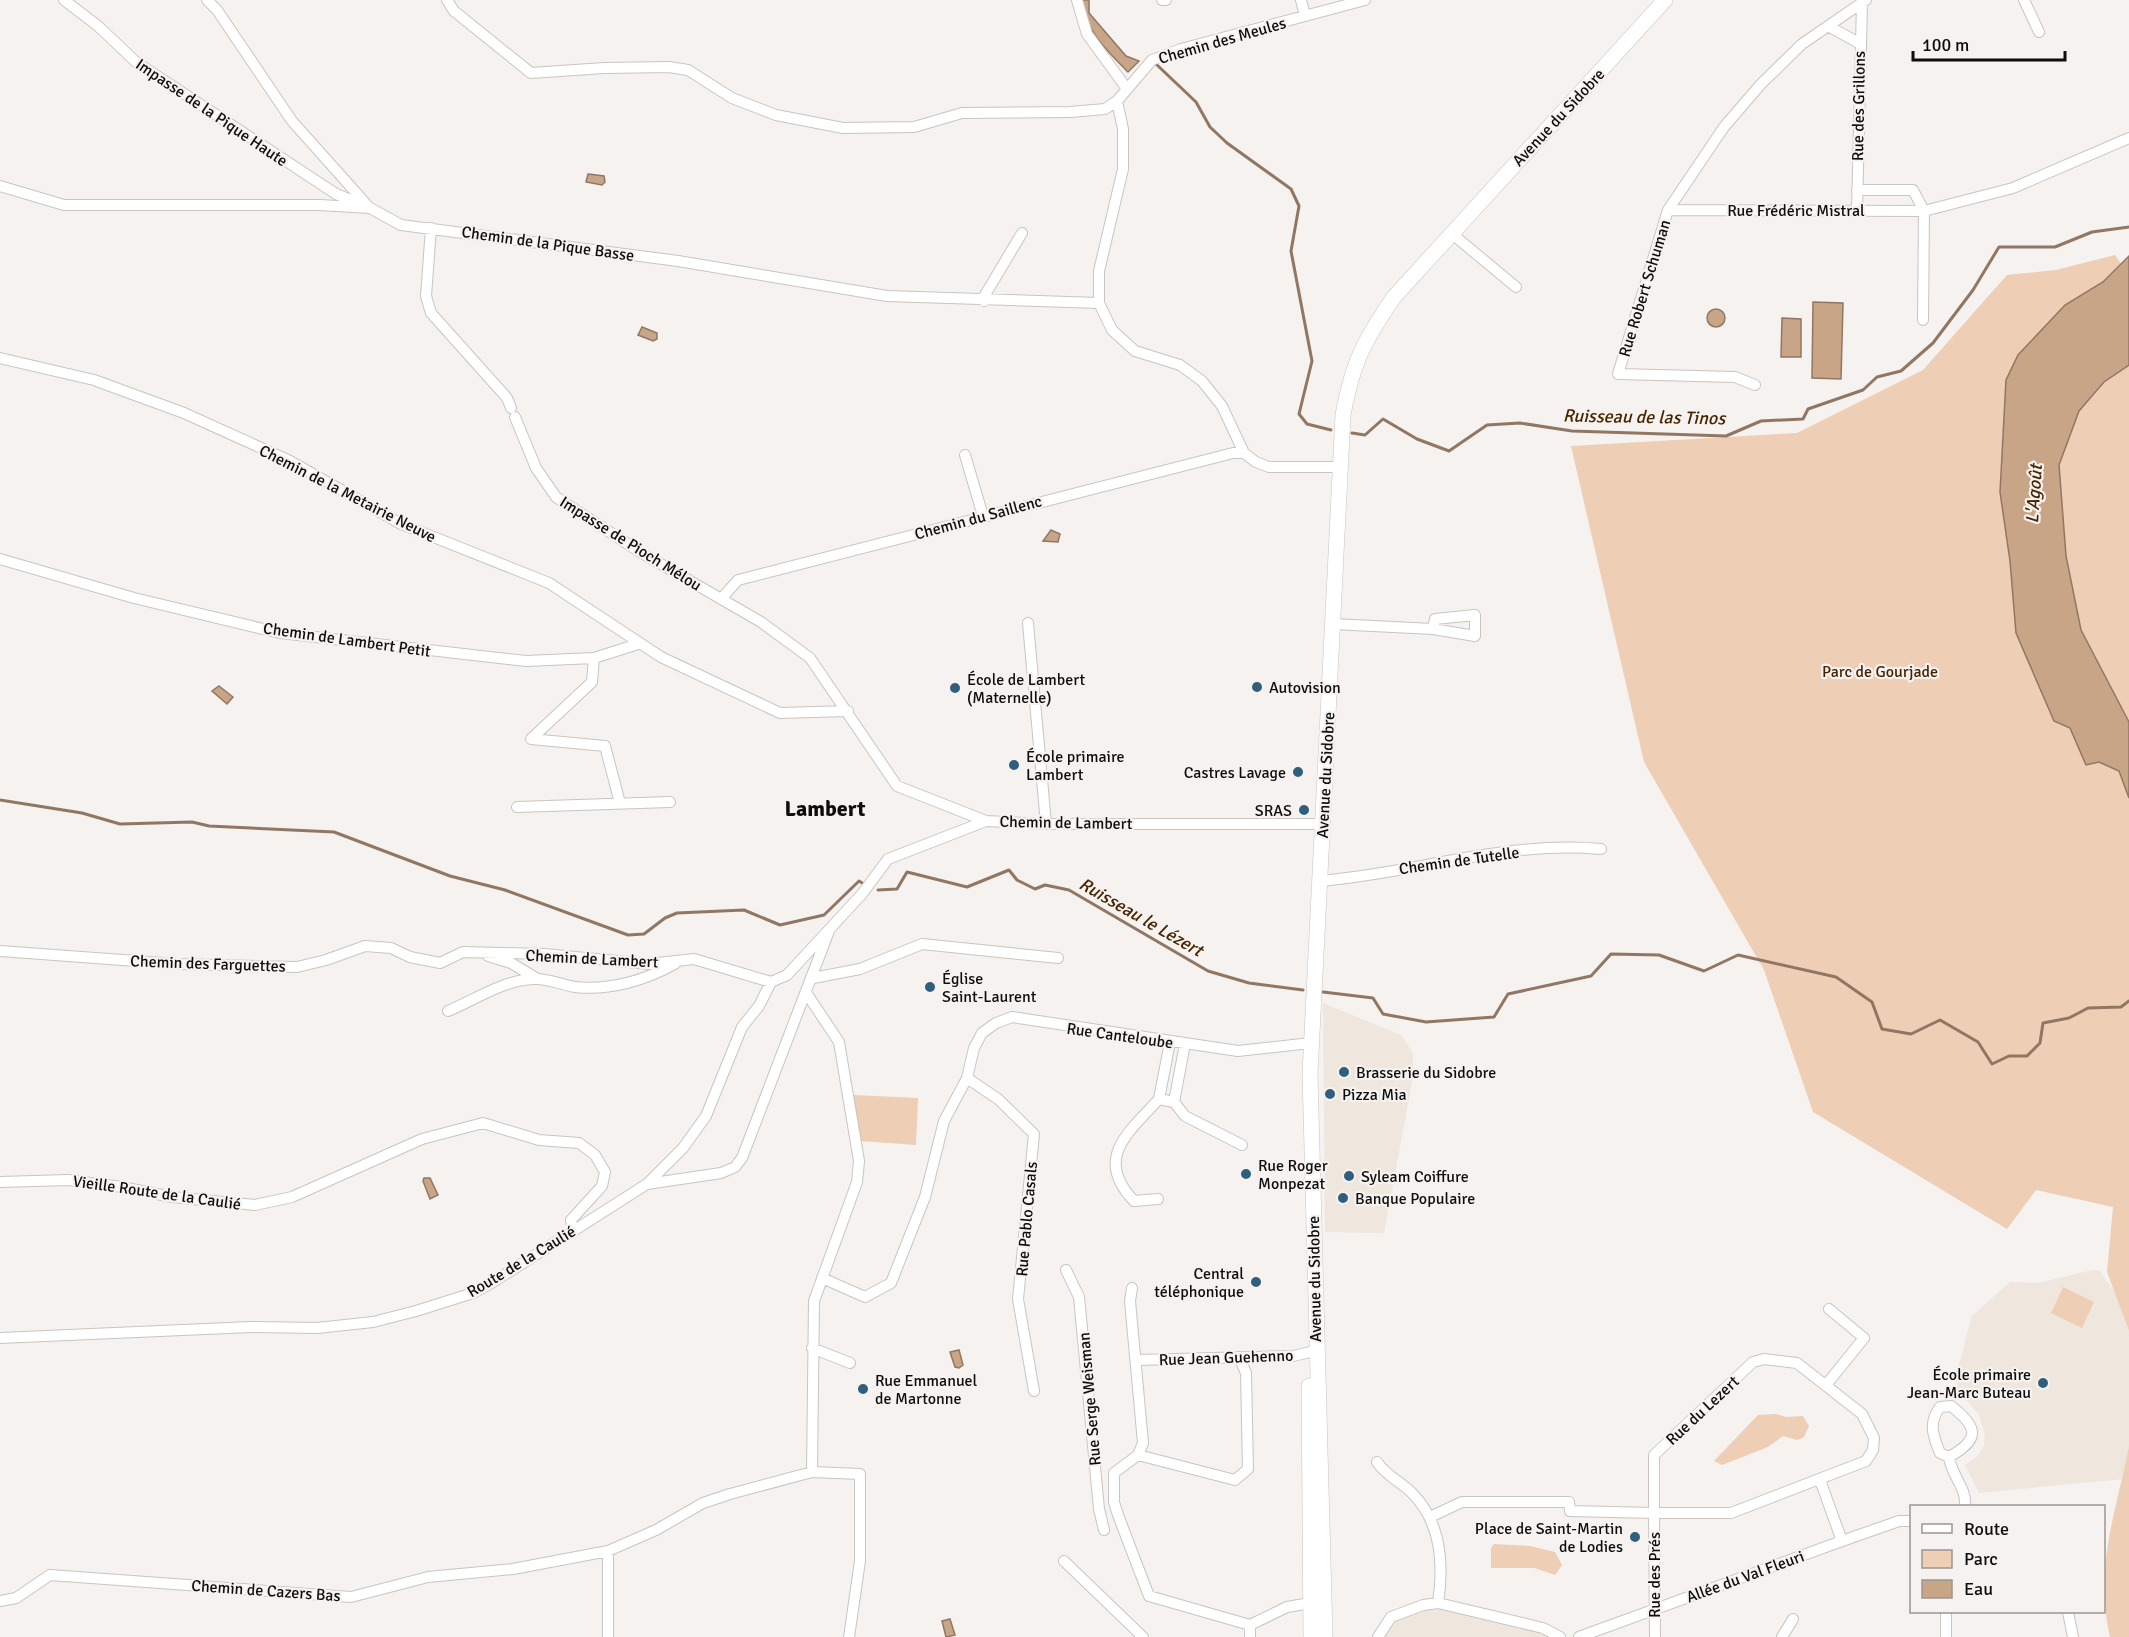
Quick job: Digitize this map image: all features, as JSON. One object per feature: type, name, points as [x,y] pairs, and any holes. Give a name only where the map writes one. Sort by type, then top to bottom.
[{"type":"main road","name":"Avenue du Sidobre","points":[[1311,1637],[1316,1602],[1319,1400],[1315,1351],[1311,1043],[1343,415],[1350,375],[1367,338],[1395,297],[1665,0]]},
{"type":"main road","name":"Avenue du Sidobre","points":[[1316,1602],[1325,1637]]},
{"type":"street","name":"Impasse de la Pique Haute","points":[[64,0],[98,26],[136,62],[336,194],[370,208]]},
{"type":"street","points":[[207,0],[218,10],[292,121],[370,208]]},
{"type":"street","points":[[447,0],[454,11],[531,74],[604,68],[688,70],[732,98],[776,116],[843,128],[914,127],[962,113],[1105,109],[1117,101],[1123,129],[1123,170],[1099,271],[1099,303],[1112,330],[1135,351],[1180,365],[1202,381],[1222,406],[1244,453],[1256,462],[1269,467],[1341,467]]},
{"type":"street","points":[[1077,0],[1087,34],[1127,89]]},
{"type":"street","points":[[1301,0],[1305,16]]},
{"type":"street","name":"Chemin des Meules","points":[[1117,101],[1152,60],[1181,49],[1365,0]]},
{"type":"street","points":[[2024,0],[2039,32]]},
{"type":"street","name":"Rue Robert Schuman","points":[[1755,385],[1735,377],[1618,374],[1668,210],[1724,127],[1754,92],[1802,44],[1864,1]]},
{"type":"street","name":"Rue des Grillons","points":[[1857,210],[1859,43],[1864,1]]},
{"type":"street","points":[[1828,26],[1859,43]]},
{"type":"street","name":"Rue Frédéric Mistral","points":[[1668,210],[1924,211],[2013,188],[2129,138]]},
{"type":"street","name":"Chemin de la Pique Basse","points":[[0,186],[64,205],[320,205],[370,208],[401,225],[678,261],[887,296],[1099,303]]},
{"type":"street","name":"Rue Frédéric Mistral","points":[[1857,190],[1913,190],[1924,211]]},
{"type":"street","points":[[1923,320],[1924,211]]},
{"type":"street","name":"Impasse de Pioch Mélou","points":[[431,228],[426,296],[430,313],[507,398],[536,468],[556,497],[640,552],[761,622],[810,658],[897,786],[986,821]]},
{"type":"street","points":[[984,301],[985,295],[1022,233]]},
{"type":"street","points":[[1451,233],[1516,287]]},
{"type":"street","name":"Chemin de la Metairie Neuve","points":[[0,357],[94,380],[184,413],[290,462],[401,524],[549,583],[638,644],[780,713],[848,711]]},
{"type":"street","name":"Chemin du Saillenc","points":[[721,599],[738,580],[1233,453],[1244,453]]},
{"type":"street","points":[[964,455],[983,516]]},
{"type":"street","name":"Chemin de Lambert Petit","points":[[0,558],[134,598],[280,633],[526,661],[594,658],[638,644]]},
{"type":"street","points":[[1028,622],[1046,824]]},
{"type":"street","points":[[1333,624],[1433,630]]},
{"type":"street","points":[[594,658],[592,682],[531,739],[605,747],[620,803]]},
{"type":"street","points":[[517,807],[669,802]]},
{"type":"street","name":"Chemin de Lambert","points":[[410,957],[440,963],[463,952],[544,954],[649,964],[694,959],[771,982],[787,975],[862,894],[888,859],[986,821],[1046,824],[1323,824]]},
{"type":"street","name":"Chemin de Tutelle","points":[[1318,881],[1491,853],[1578,847],[1601,849]]},
{"type":"street","name":"Route de la Caulié","points":[[0,1338],[251,1327],[317,1328],[373,1322],[473,1293],[647,1184],[721,1173],[735,1167],[742,1158],[807,994],[831,925]]},
{"type":"street","points":[[813,978],[860,969],[922,944],[1058,958]]},
{"type":"street","name":"Chemin des Farguettes","points":[[0,951],[177,964],[297,967],[326,960],[365,946],[391,948],[410,957]]},
{"type":"street","points":[[477,952],[511,963],[536,978],[573,987],[602,989],[656,975],[678,961]]},
{"type":"street","points":[[448,1011],[507,984],[536,978]]},
{"type":"street","points":[[647,1184],[683,1148],[706,1116],[742,1027],[759,1006],[771,982]]},
{"type":"street","points":[[807,994],[838,1042],[859,1161],[856,1182],[814,1301],[812,1472]]},
{"type":"street","name":"Rue Canteloube","points":[[822,1278],[866,1297],[891,1283],[925,1197],[944,1121],[967,1078],[974,1048],[982,1033],[996,1023],[1012,1017],[1238,1051],[1311,1043]]},
{"type":"street","points":[[1158,1198],[1134,1201],[1119,1185],[1116,1163],[1118,1144],[1159,1099],[1170,1042]]},
{"type":"street","points":[[1174,1102],[1185,1044]]},
{"type":"street","name":"Rue Pablo Casals","points":[[967,1078],[998,1099],[1034,1134],[1018,1299],[1034,1391]]},
{"type":"street","points":[[1159,1099],[1174,1102],[1185,1116],[1242,1144]]},
{"type":"street","name":"Vieille Route de la Caulié","points":[[0,1182],[68,1180],[122,1187],[172,1197],[255,1205],[292,1197],[422,1138],[483,1123],[539,1140],[579,1143],[595,1155],[605,1172],[602,1186],[571,1220],[573,1232]]},
{"type":"street","name":"Rue Serge Weisman","points":[[1066,1270],[1079,1297],[1099,1509],[1104,1530]]},
{"type":"street","points":[[1114,1473],[1138,1455],[1143,1443],[1130,1301],[1132,1288]]},
{"type":"street","points":[[1826,1385],[1864,1338],[1829,1309]]},
{"type":"street","points":[[812,1348],[850,1363]]},
{"type":"street","name":"Rue Jean Guehenno","points":[[1136,1360],[1293,1356],[1315,1351]]},
{"type":"street","points":[[1138,1455],[1235,1480],[1248,1469],[1246,1373],[1239,1357]]},
{"type":"street","name":"Rue du Lezert","points":[[1764,1359],[1797,1363],[1826,1385],[1862,1414],[1874,1438],[1873,1450],[1866,1461],[1731,1512],[1654,1513],[1654,1455],[1753,1362],[1764,1359]]},
{"type":"street","points":[[1951,1406],[1961,1413],[1972,1431],[1972,1439],[1968,1446],[1949,1457],[1940,1453],[1932,1427],[1934,1415],[1940,1407],[1951,1406]]},
{"type":"street","points":[[1949,1457],[1950,1467],[1965,1495],[1965,1505]]},
{"type":"street","points":[[1377,1462],[1384,1473],[1411,1492],[1430,1516],[1439,1546],[1441,1583],[1438,1603]]},
{"type":"street","points":[[1096,1466],[1114,1473]]},
{"type":"street","name":"Chemin de Cazers Bas","points":[[0,1601],[16,1598],[50,1575],[351,1597],[428,1577],[513,1569],[608,1551],[656,1530],[703,1503],[812,1472],[861,1474],[860,1560],[849,1637]]},
{"type":"street","points":[[1114,1473],[1114,1502],[1149,1596],[1250,1625],[1287,1607],[1316,1602]]},
{"type":"street","points":[[1820,1480],[1842,1541]]},
{"type":"street","points":[[1430,1516],[1462,1502],[1569,1502],[1570,1511],[1654,1513]]},
{"type":"street","name":"Rue des Prés","points":[[1654,1513],[1655,1637]]},
{"type":"street","name":"Allée du Val Fleuri","points":[[1579,1637],[1899,1521],[1910,1521]]},
{"type":"street","points":[[608,1551],[608,1637]]},
{"type":"street","points":[[1064,1561],[1143,1637]]},
{"type":"street","points":[[1378,1637],[1391,1617],[1423,1605],[1438,1603],[1543,1628],[1560,1637]]},
{"type":"street","points":[[1946,1613],[1946,1637]]},
{"type":"street","points":[[2068,1613],[2073,1637]]},
{"type":"street","points":[[1782,1637],[1793,1619]]},
{"type":"street","points":[[1250,1625],[1250,1637]]},
{"type":"shaded area","points":[[1323,1003],[1401,1035],[1413,1053],[1413,1077],[1384,1233],[1325,1232]]},
{"type":"shaded area","name":"École primaire Jean-Marc Buteau","points":[[2099,1270],[2115,1293],[2129,1331],[2129,1446],[2123,1479],[1979,1493],[1965,1465],[1977,1457],[1984,1446],[1985,1435],[1979,1415],[1957,1389],[1956,1376],[1972,1316],[2010,1282],[2039,1283]]},
{"type":"shaded area","points":[[1453,1609],[1546,1632],[1548,1637],[1384,1637],[1394,1621],[1423,1610]]},
{"type":"green space","name":"Parc de Gourjade","points":[[2115,255],[2129,276],[2129,1331],[2107,1272],[2113,1207],[2036,1190],[2007,1229],[1813,1112],[1764,970],[1644,762],[1571,446],[1797,433],[1923,370],[2007,275],[2056,270]]},
{"type":"green space","points":[[853,1095],[918,1098],[916,1145],[861,1141]]},
{"type":"green space","points":[[2063,1287],[2094,1302],[2082,1328],[2051,1313]]},
{"type":"green space","points":[[1776,1414],[1786,1417],[1803,1416],[1809,1426],[1804,1437],[1797,1440],[1783,1436],[1768,1447],[1722,1465],[1714,1461],[1758,1415]]},
{"type":"green space","points":[[2129,1446],[2129,1637],[2110,1637],[2106,1611],[2105,1575],[2113,1518]]},
{"type":"green space","points":[[1494,1544],[1530,1546],[1555,1552],[1562,1565],[1555,1575],[1534,1568],[1491,1568],[1491,1548]]},
{"type":"water","points":[[1081,0],[1089,0],[1089,13],[1126,56],[1139,61],[1128,72],[1105,48],[1092,30]]},
{"type":"water","points":[[588,174],[604,176],[605,182],[602,185],[586,182]]},
{"type":"water","name":"L'Agoût","points":[[2129,256],[2129,365],[2104,382],[2079,411],[2059,465],[2066,556],[2081,630],[2129,722],[2129,798],[2119,771],[2099,762],[2086,765],[2070,728],[2054,721],[2016,633],[2010,561],[2000,492],[2006,380],[2018,355],[2065,305],[2103,282]]},
{"type":"water","points":[[1813,302],[1843,303],[1841,379],[1812,378]]},
{"type":"water","points":[[1716,309],[1722,312],[1725,318],[1722,324],[1716,327],[1710,324],[1707,318],[1710,312]]},
{"type":"water","points":[[1782,318],[1801,319],[1801,357],[1781,357]]},
{"type":"water","points":[[642,327],[657,333],[657,339],[653,341],[638,335]]},
{"type":"water","points":[[1051,530],[1060,534],[1058,542],[1043,541]]},
{"type":"water","points":[[219,686],[233,697],[227,704],[212,691]]},
{"type":"water","points":[[424,1178],[430,1178],[438,1195],[430,1199]]},
{"type":"water","points":[[959,1350],[963,1365],[959,1368],[955,1367],[950,1352]]},
{"type":"water","points":[[950,1619],[955,1635],[946,1637],[942,1621]]},
{"type":"waterway","name":"Ruisseau de las Tinos","points":[[1156,64],[1196,102],[1210,127],[1227,143],[1291,189],[1299,206],[1291,251],[1312,361],[1299,414],[1307,424],[1331,430]]},
{"type":"waterway","name":"Ruisseau de las Tinos","points":[[1352,433],[1365,435],[1383,419],[1417,439],[1449,451],[1487,425],[1520,423],[1572,431],[1726,436],[1761,421],[1803,419],[1808,409],[1863,390],[1877,377],[1901,371],[1933,343],[1973,290],[1999,247],[2055,247],[2092,232],[2129,227]]},
{"type":"waterway","points":[[0,800],[82,813],[120,824],[192,822],[209,826],[334,832],[450,876],[505,890],[628,935],[644,934],[665,918],[677,913],[744,910],[780,925],[824,915],[859,881],[864,884]]},
{"type":"waterway","name":"Ruisseau le Lézert","points":[[878,890],[897,889],[907,872],[967,887],[1009,870],[1017,880],[1035,889],[1045,885],[1069,890],[1208,971],[1249,983],[1303,990]]},
{"type":"waterway","name":"Ruisseau le Lézert","points":[[1323,992],[1373,998],[1383,1014],[1426,1022],[1494,1017],[1508,994],[1591,976],[1611,954],[1659,955],[1704,971],[1738,955],[1836,977],[1872,1002],[1882,1029],[1911,1034],[1940,1020],[1978,1042],[1992,1064],[2009,1056],[2027,1056],[2040,1043],[2043,1023],[2069,1018],[2088,1008],[2121,1007],[2129,1001]]},
{"type":"place","name":"Autovision","points":[[1257,687]]},
{"type":"place","name":"École de Lambert (Maternelle)","points":[[955,688]]},
{"type":"place","name":"École primaire Lambert","points":[[1014,765]]},
{"type":"place","name":"Castres Lavage","points":[[1298,772]]},
{"type":"place","name":"SRAS","points":[[1304,810]]},
{"type":"place","name":"Église Saint-Laurent","points":[[930,987]]},
{"type":"place","name":"Brasserie du Sidobre","points":[[1344,1072]]},
{"type":"place","name":"Pizza Mia","points":[[1330,1094]]},
{"type":"place","name":"Rue Roger Monpezat","points":[[1246,1174]]},
{"type":"place","name":"Syleam Coiffure","points":[[1349,1176]]},
{"type":"place","name":"Banque Populaire","points":[[1343,1198]]},
{"type":"place","name":"Central téléphonique","points":[[1256,1282]]},
{"type":"place","name":"École primaire Jean-Marc Buteau","points":[[2043,1383]]},
{"type":"place","name":"Rue Emmanuel de Martonne","points":[[863,1389]]},
{"type":"place","name":"Place de Saint-Martin de Lodies","points":[[1635,1537]]},
{"type":"district","name":"Lambert","points":[[825,808]]}]
